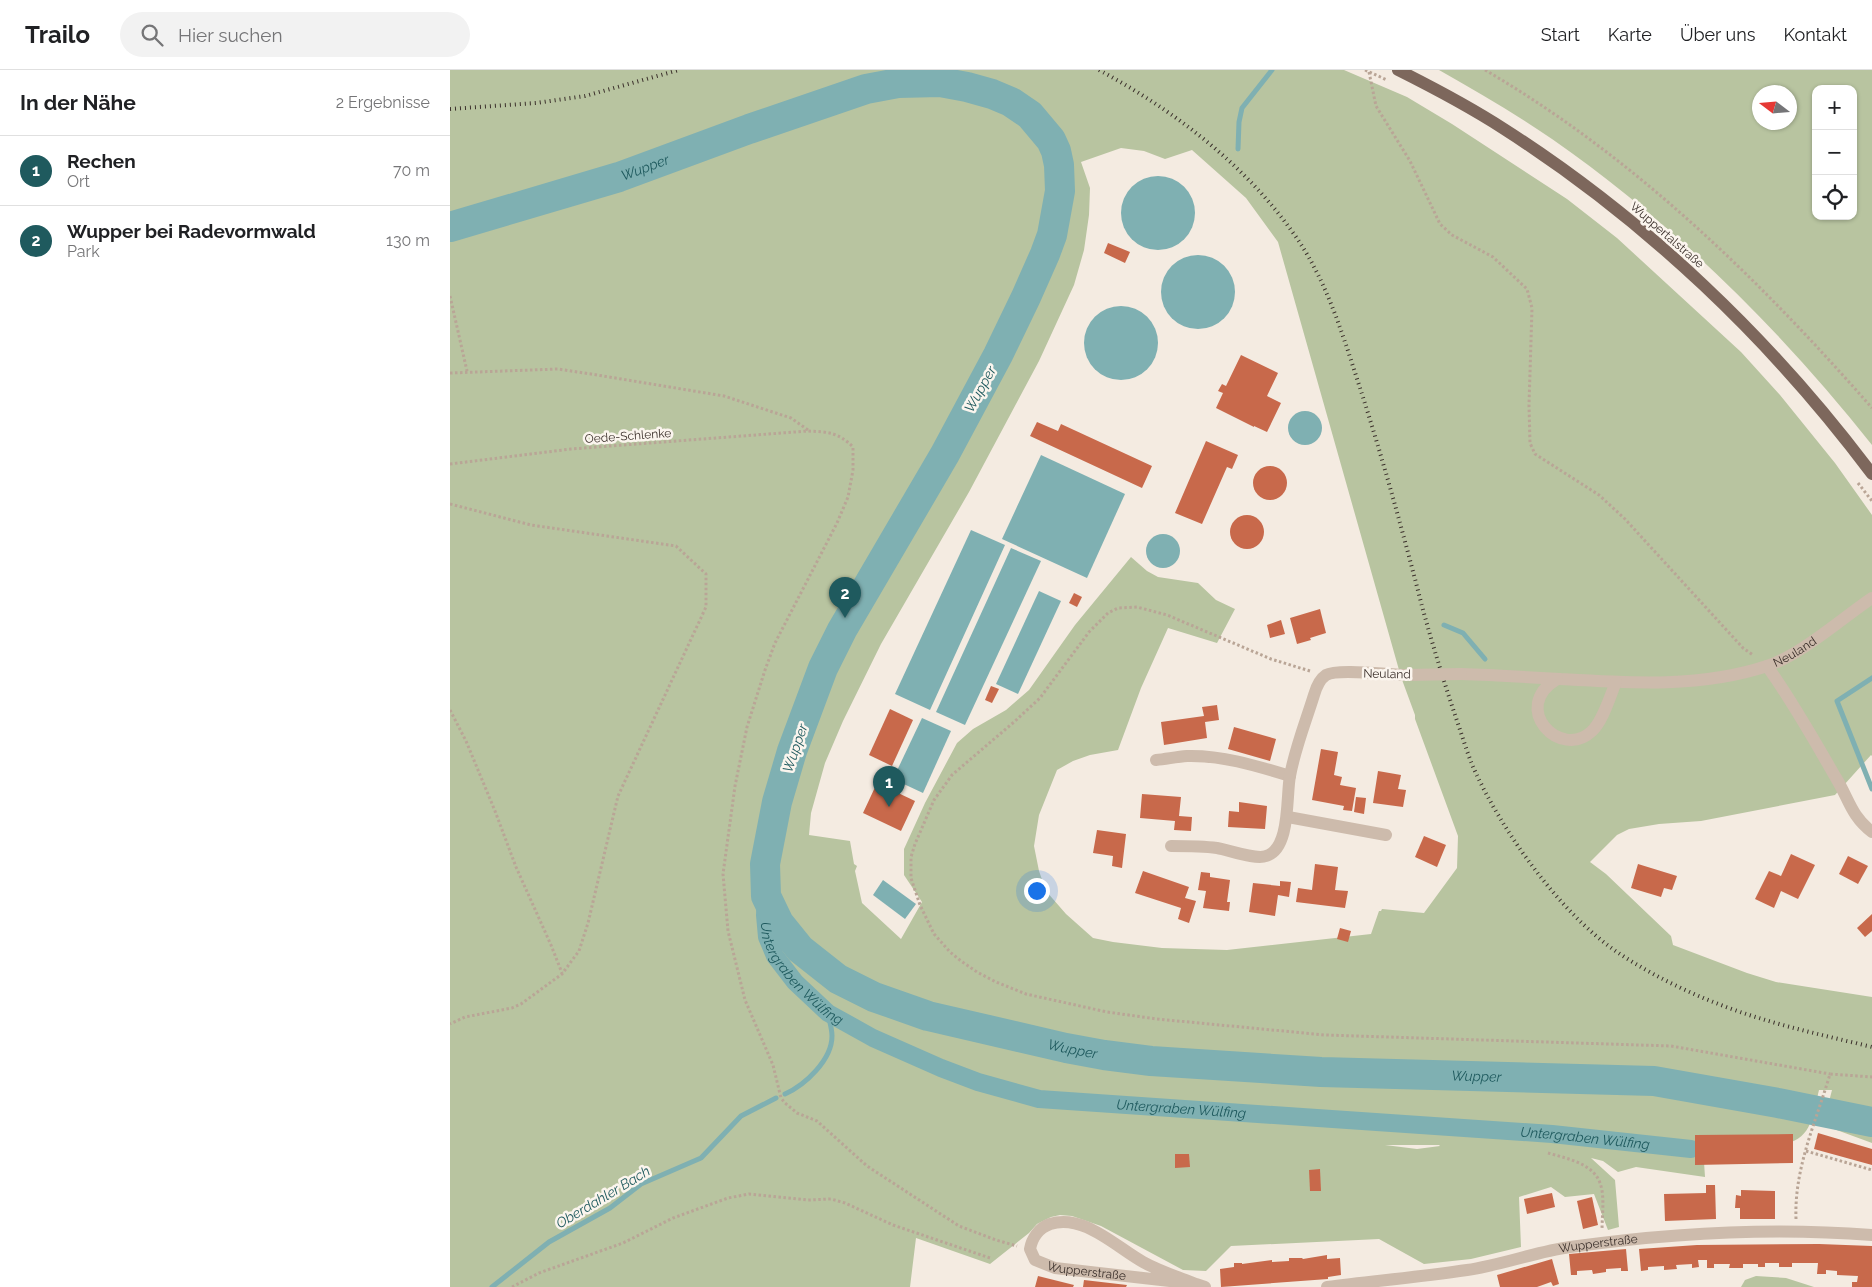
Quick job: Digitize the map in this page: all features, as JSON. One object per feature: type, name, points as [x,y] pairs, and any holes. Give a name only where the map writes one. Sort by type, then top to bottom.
[{"type":"main road","name":"Wuppertalstraße","points":[[1398,70],[1461,103],[1502,128],[1581,181],[1632,222],[1717,298],[1794,377],[1872,474]]},
{"type":"street","name":"Neuland","points":[[1325,676],[1338,673],[1461,674],[1616,682],[1700,680],[1767,666],[1788,657],[1872,598]]},
{"type":"street","points":[[1767,666],[1788,694],[1840,784],[1854,815],[1872,832]]},
{"type":"street","points":[[1172,846],[1216,848],[1265,857],[1270,854],[1278,844],[1288,817],[1290,776],[1316,690],[1325,676]]},
{"type":"street","points":[[1557,679],[1549,683],[1543,690],[1537,710],[1539,719],[1547,732],[1554,736],[1571,739],[1579,738],[1592,731],[1616,682]]},
{"type":"street","points":[[1156,760],[1188,756],[1211,758],[1241,762],[1290,776]]},
{"type":"street","points":[[1288,817],[1386,835]]},
{"type":"street","name":"Wupperstraße","points":[[1060,1222],[1071,1222],[1091,1230],[1144,1263],[1200,1286],[1055,1268],[1035,1260],[1030,1249],[1031,1244],[1041,1228],[1060,1222]]},
{"type":"street","name":"Wupperstraße","points":[[1328,1287],[1494,1266],[1558,1249],[1602,1243],[1697,1234],[1797,1232],[1872,1235]]},
{"type":"path","points":[[1485,70],[1530,96],[1582,133],[1694,225],[1740,267],[1872,408]]},
{"type":"path","points":[[1367,71],[1394,83]]},
{"type":"path","points":[[1367,71],[1376,106],[1410,161],[1440,224],[1452,235],[1493,257],[1527,289],[1532,308],[1529,405],[1530,442],[1535,454],[1599,495],[1625,518],[1743,648],[1767,666]]},
{"type":"path","points":[[450,296],[467,371]]},
{"type":"path","points":[[450,373],[467,371],[558,370],[724,396],[791,418],[808,431]]},
{"type":"path","name":"Oede-Schlenke","points":[[450,464],[571,449],[808,431],[829,433],[843,437],[853,447],[853,470],[848,498],[838,523],[797,598],[776,643],[765,670],[747,727],[734,786],[723,874],[728,931],[745,1000],[773,1065],[781,1098],[789,1107],[817,1121],[867,1166],[959,1226],[996,1240],[1030,1249]]},
{"type":"path","points":[[1857,480],[1872,501]]},
{"type":"path","points":[[450,504],[531,525],[676,546],[706,574],[706,607],[618,796],[588,923],[579,951],[562,974],[521,1004],[512,1008],[465,1017],[450,1024]]},
{"type":"path","points":[[1325,676],[1271,660],[1150,609],[1128,607],[1118,608],[1108,613],[1089,632],[1040,698],[963,765],[942,788],[927,814],[911,857],[911,878],[920,905],[941,943],[960,961],[977,972],[1026,994],[1107,1012],[1157,1019],[1325,1035],[1670,1046],[1830,1074],[1872,1077]]},
{"type":"path","points":[[450,710],[466,741],[516,867],[562,974]]},
{"type":"path","points":[[1797,1232],[1796,1201],[1798,1183],[1806,1150],[1830,1074]]},
{"type":"path","points":[[1806,1150],[1872,1170]]},
{"type":"path","points":[[1548,1153],[1576,1162],[1587,1168],[1598,1178],[1601,1188],[1602,1243]]},
{"type":"path","points":[[512,1287],[539,1273],[623,1242],[673,1218],[728,1198],[749,1194],[808,1200],[831,1199],[845,1202],[893,1225],[990,1258]]},
{"type":"green space","points":[[450,70],[1344,70],[1407,97],[1452,124],[1567,199],[1617,238],[1741,352],[1780,395],[1835,463],[1872,515],[1872,756],[1835,795],[1701,821],[1659,824],[1629,829],[1617,835],[1590,862],[1606,874],[1671,936],[1673,945],[1776,982],[1872,997],[1872,1143],[1823,1125],[1832,1090],[1819,1090],[1814,1113],[1808,1127],[1798,1139],[1791,1142],[1703,1147],[1705,1177],[1636,1167],[1618,1172],[1603,1161],[1591,1158],[1615,1180],[1619,1227],[1608,1230],[1594,1194],[1565,1197],[1551,1187],[1519,1197],[1521,1247],[1471,1259],[1424,1264],[1379,1239],[1231,1246],[1206,1271],[1183,1270],[1101,1226],[1072,1216],[1060,1215],[1037,1224],[1029,1233],[990,1264],[916,1238],[910,1287],[450,1287]],"holes":[[[1121,148],[1144,151],[1165,159],[1192,150],[1246,198],[1278,242],[1401,677],[1458,836],[1457,868],[1424,913],[1382,909],[1379,911],[1371,934],[1227,950],[1162,948],[1113,942],[1093,938],[1066,914],[1046,891],[1039,871],[1034,846],[1039,815],[1057,770],[1073,761],[1090,755],[1118,750],[1141,688],[1168,628],[1217,643],[1235,609],[1216,600],[1198,583],[1158,577],[1147,571],[1131,557],[1075,625],[1029,690],[1006,710],[973,729],[957,743],[925,803],[904,849],[904,875],[922,902],[901,939],[862,903],[855,871],[857,866],[854,864],[850,841],[809,835],[811,813],[825,763],[843,721],[881,644],[969,492],[1039,361],[1074,285],[1084,250],[1089,215],[1090,188],[1081,162]],[[1385,1145],[1439,1145],[1440,1146],[1417,1149]]]},
{"type":"green space","points":[[1439,70],[1872,70],[1872,445],[1837,402],[1762,319],[1682,242],[1597,172],[1552,139]]},
{"type":"green space","points":[[1756,1276],[1786,1278],[1814,1287],[1741,1287],[1745,1280]]},
{"type":"water","points":[[1151,176],[1165,176],[1179,182],[1189,192],[1195,206],[1195,220],[1189,234],[1179,244],[1165,250],[1151,250],[1137,244],[1127,234],[1121,220],[1121,206],[1127,192],[1137,182]]},
{"type":"water","points":[[1191,255],[1205,255],[1219,261],[1229,271],[1235,285],[1235,299],[1229,313],[1219,323],[1205,329],[1191,329],[1177,323],[1167,313],[1161,299],[1161,285],[1167,271],[1177,261]]},
{"type":"water","points":[[1114,306],[1128,306],[1142,312],[1152,322],[1158,336],[1158,350],[1152,364],[1142,374],[1128,380],[1114,380],[1100,374],[1090,364],[1084,350],[1084,336],[1090,322],[1100,312]]},
{"type":"water","points":[[1305,411],[1317,416],[1322,428],[1317,440],[1305,445],[1293,440],[1288,428],[1293,416]]},
{"type":"water","points":[[1041,455],[1125,494],[1087,578],[1002,539]]},
{"type":"water","points":[[971,530],[1005,545],[930,710],[895,694]]},
{"type":"water","points":[[1163,534],[1175,539],[1180,551],[1175,563],[1163,568],[1151,563],[1146,551],[1151,539]]},
{"type":"water","points":[[1011,548],[1041,561],[965,725],[936,712]]},
{"type":"water","points":[[1039,591],[1061,601],[1018,694],[996,684]]},
{"type":"water","points":[[922,718],[951,731],[923,793],[893,779]]},
{"type":"water","points":[[883,880],[916,904],[905,919],[873,895]]},
{"type":"building","points":[[1108,243],[1130,252],[1125,263],[1104,253]]},
{"type":"building","points":[[1241,355],[1278,373],[1267,396],[1281,403],[1267,432],[1216,408],[1223,393],[1218,391],[1222,384],[1226,386]]},
{"type":"building","points":[[1037,422],[1058,431],[1061,424],[1152,466],[1142,488],[1030,436]]},
{"type":"building","points":[[1206,441],[1238,455],[1232,469],[1227,467],[1202,524],[1175,513]]},
{"type":"building","points":[[1270,466],[1282,471],[1287,483],[1282,495],[1270,500],[1258,495],[1253,483],[1258,471]]},
{"type":"building","points":[[1247,515],[1259,520],[1264,532],[1259,544],[1247,549],[1235,544],[1230,532],[1235,520]]},
{"type":"building","points":[[1074,593],[1082,597],[1077,607],[1069,603]]},
{"type":"building","points":[[1320,609],[1326,633],[1297,644],[1290,618]]},
{"type":"building","points":[[1281,620],[1285,634],[1270,638],[1267,625]]},
{"type":"building","points":[[991,686],[999,689],[992,703],[985,700]]},
{"type":"building","points":[[1217,705],[1219,720],[1205,722],[1207,738],[1164,745],[1161,722],[1204,716],[1202,707]]},
{"type":"building","points":[[890,709],[913,720],[892,766],[869,755]]},
{"type":"building","points":[[1234,727],[1276,739],[1270,761],[1228,749]]},
{"type":"building","points":[[1321,749],[1338,752],[1334,775],[1342,777],[1340,785],[1356,788],[1352,811],[1343,810],[1344,806],[1312,800]]},
{"type":"building","points":[[1378,771],[1401,775],[1398,789],[1406,790],[1403,807],[1373,803]]},
{"type":"building","points":[[877,783],[915,801],[901,831],[863,813]]},
{"type":"building","points":[[1142,794],[1181,797],[1179,816],[1192,817],[1191,831],[1174,830],[1175,821],[1140,818]]},
{"type":"building","points":[[1356,797],[1366,798],[1364,814],[1354,812]]},
{"type":"building","points":[[1239,802],[1267,806],[1265,829],[1228,827],[1229,811],[1239,812]]},
{"type":"building","points":[[1097,830],[1126,834],[1122,868],[1112,866],[1113,856],[1093,853]]},
{"type":"building","points":[[1424,836],[1446,845],[1437,867],[1415,857]]},
{"type":"building","points":[[1791,854],[1815,865],[1798,899],[1781,891],[1774,908],[1755,899],[1769,871],[1781,876]]},
{"type":"building","points":[[1848,856],[1868,866],[1858,884],[1839,874]]},
{"type":"building","points":[[1315,864],[1338,867],[1335,890],[1348,891],[1345,908],[1296,902],[1298,888],[1312,890]]},
{"type":"building","points":[[1638,864],[1677,876],[1672,890],[1664,888],[1661,897],[1631,888]]},
{"type":"building","points":[[1143,871],[1189,887],[1185,898],[1196,901],[1189,923],[1178,919],[1181,908],[1135,893]]},
{"type":"building","points":[[1201,872],[1210,873],[1210,877],[1230,880],[1227,902],[1230,902],[1229,911],[1203,908],[1206,891],[1198,890]]},
{"type":"building","points":[[1280,881],[1291,882],[1289,897],[1278,895],[1275,916],[1249,912],[1253,883],[1280,886]]},
{"type":"building","points":[[1872,914],[1872,931],[1865,937],[1857,928]]},
{"type":"building","points":[[1340,928],[1351,931],[1348,942],[1337,939]]},
{"type":"building","points":[[1818,1133],[1872,1149],[1872,1165],[1814,1149]]},
{"type":"building","points":[[1793,1134],[1793,1163],[1695,1165],[1695,1135]]},
{"type":"building","points":[[1175,1154],[1189,1154],[1190,1167],[1175,1168]]},
{"type":"building","points":[[1320,1169],[1321,1191],[1310,1191],[1309,1170]]},
{"type":"building","points":[[1706,1185],[1715,1185],[1716,1219],[1665,1221],[1664,1194],[1706,1193]]},
{"type":"building","points":[[1741,1190],[1775,1191],[1775,1219],[1740,1219],[1740,1208],[1735,1208],[1736,1195],[1741,1196]]},
{"type":"building","points":[[1552,1193],[1555,1207],[1527,1214],[1524,1199]]},
{"type":"building","points":[[1592,1197],[1598,1225],[1583,1229],[1577,1201]]},
{"type":"building","points":[[1819,1244],[1872,1246],[1872,1287],[1852,1287],[1852,1282],[1857,1282],[1858,1276],[1837,1275],[1837,1271],[1826,1270],[1826,1274],[1817,1274],[1818,1263],[1792,1263],[1792,1267],[1779,1267],[1779,1263],[1765,1263],[1765,1267],[1758,1267],[1758,1264],[1743,1264],[1743,1268],[1729,1268],[1730,1264],[1714,1264],[1714,1268],[1707,1268],[1707,1260],[1698,1260],[1699,1267],[1692,1268],[1692,1264],[1676,1265],[1677,1269],[1664,1270],[1664,1266],[1648,1267],[1648,1270],[1641,1271],[1639,1249],[1697,1245]]},
{"type":"building","points":[[1626,1249],[1628,1271],[1621,1271],[1621,1268],[1606,1269],[1606,1272],[1593,1274],[1592,1270],[1577,1271],[1577,1275],[1571,1275],[1569,1254]]},
{"type":"building","points":[[1327,1255],[1327,1259],[1340,1258],[1341,1275],[1328,1277],[1328,1279],[1221,1287],[1220,1269],[1234,1267],[1234,1263],[1242,1264],[1272,1260],[1272,1262],[1289,1261],[1289,1258],[1303,1259]]},
{"type":"building","points":[[1552,1259],[1559,1284],[1553,1286],[1551,1282],[1537,1287],[1500,1287],[1497,1275]]},
{"type":"building","points":[[1038,1276],[1074,1285],[1073,1287],[1035,1287]]},
{"type":"building","points":[[1084,1280],[1127,1285],[1126,1287],[1083,1287]]},
{"type":"waterway","points":[[1238,149],[1239,122],[1242,108],[1272,70]]},
{"type":"waterway","name":"Wupper","points":[[450,227],[619,177],[749,129],[866,89],[898,83],[940,82],[992,94],[1011,102],[1030,115],[1051,140],[1059,165],[1060,191],[1052,235],[1045,254],[998,355],[945,454],[842,630],[823,668],[792,751],[777,802],[765,864],[766,896],[779,923],[800,949],[838,979],[874,997],[928,1016],[1104,1055],[1151,1061],[1321,1072],[1654,1081],[1872,1122]]},
{"type":"waterway","points":[[1056,151],[1066,147]]},
{"type":"waterway","points":[[1444,625],[1463,633],[1485,659]]},
{"type":"waterway","points":[[1872,678],[1837,701],[1872,789]]},
{"type":"waterway","name":"Untergraben Wülfing","points":[[766,896],[767,937],[775,956],[795,982],[828,1013],[873,1038],[941,1068],[978,1082],[1039,1099],[1552,1134],[1691,1149]]},
{"type":"waterway","name":"Oberdahler Bach","points":[[785,1094],[809,1078],[827,1054],[832,1036],[828,1013]]},
{"type":"waterway","name":"Oberdahler Bach","points":[[492,1287],[549,1242],[610,1208],[641,1184],[701,1158],[741,1116],[776,1098]]},
{"type":"railway","points":[[450,109],[536,103],[585,96],[679,70]]},
{"type":"railway","points":[[1099,70],[1155,103],[1182,122],[1232,164],[1277,211],[1296,237],[1317,273],[1348,351],[1378,445],[1423,610],[1469,757],[1500,818],[1535,869],[1575,916],[1596,935],[1617,952],[1651,973],[1705,999],[1743,1013],[1789,1027],[1872,1047]]},
{"type":"place","name":"Wupper bei Radevormwald","points":[[845,618]]},
{"type":"place","name":"Rechen","points":[[889,807]]}]
